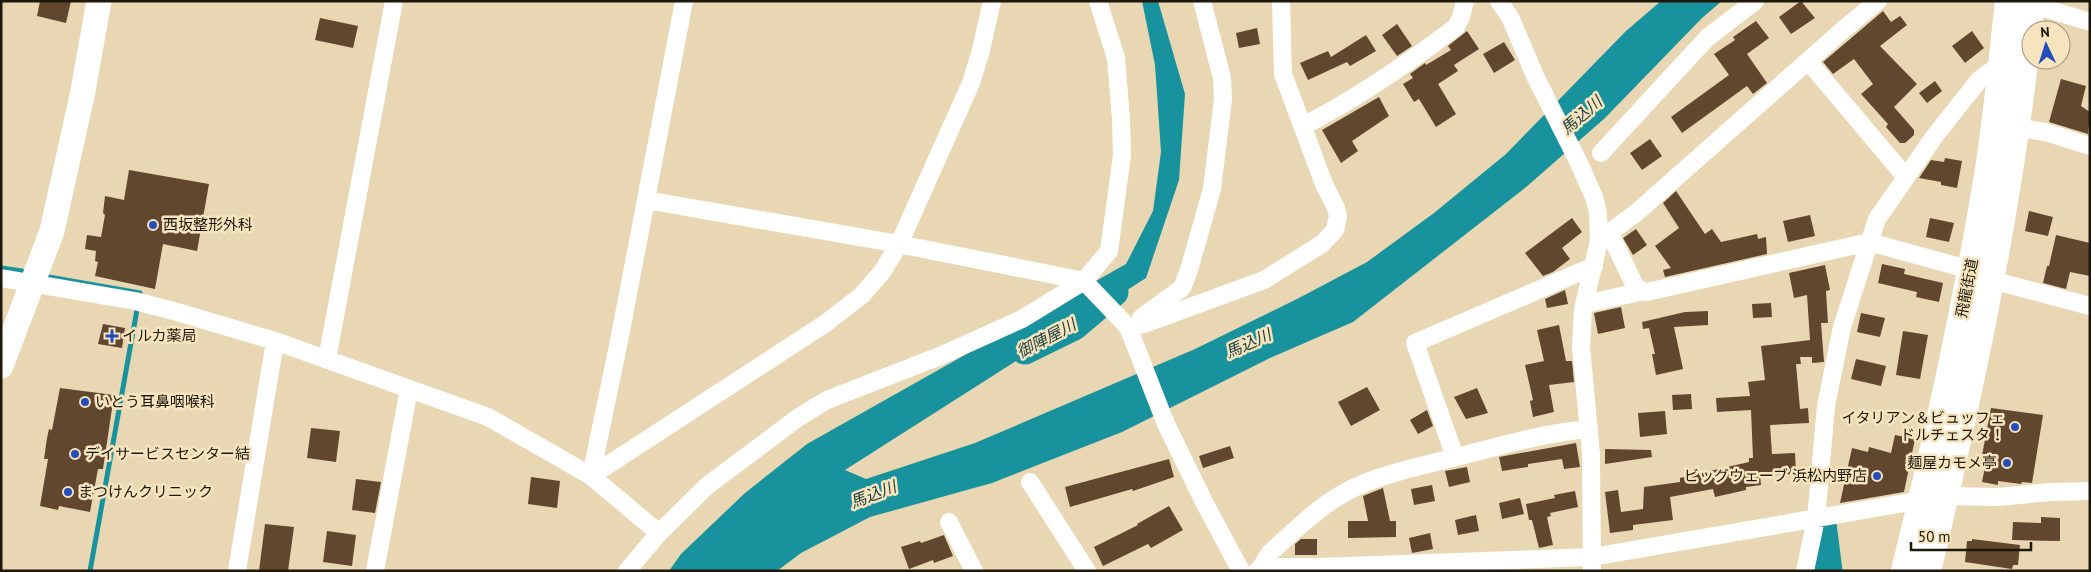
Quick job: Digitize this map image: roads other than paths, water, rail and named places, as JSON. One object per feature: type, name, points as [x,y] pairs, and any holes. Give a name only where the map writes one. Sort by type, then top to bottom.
[{"type":"highway","name":"飛龍街道","points":[[1981,275],[1990,162],[2002,63],[2024,2]]},
{"type":"highway","name":"飛龍街道","points":[[1927,571],[1934,498],[1981,275],[2015,127],[2024,2]]},
{"type":"highway","name":"飛龍街道","points":[[1905,571],[1934,498]]},
{"type":"street","points":[[1,366],[52,231],[99,1]]},
{"type":"street","points":[[327,359],[394,1]]},
{"type":"street","points":[[591,476],[684,1]]},
{"type":"street","points":[[591,476],[826,323],[862,295],[872,284],[882,272],[899,244],[971,83],[981,50],[992,1]]},
{"type":"street","points":[[627,571],[659,533],[708,486],[737,462],[799,417],[827,400],[940,356],[1000,330],[1022,319],[1084,281],[1109,250],[1122,155],[1116,58],[1098,1]]},
{"type":"street","points":[[1130,333],[1182,288],[1190,270],[1212,189],[1223,99],[1222,78],[1202,1]]},
{"type":"street","points":[[1130,333],[1144,324],[1264,280],[1322,244],[1335,230],[1338,216],[1284,74],[1281,1]]},
{"type":"street","points":[[1303,126],[1344,106],[1404,66],[1456,27],[1461,18],[1465,1]]},
{"type":"street","points":[[1499,1],[1510,18],[1536,78],[1579,163],[1594,197],[1604,237],[1636,288],[1657,292],[1869,242],[2080,305],[2090,306]]},
{"type":"street","points":[[1601,153],[1707,38],[1755,1]]},
{"type":"street","points":[[1592,564],[1589,429],[1581,347],[1583,309],[1604,237],[1878,1]]},
{"type":"street","points":[[2024,2],[2090,22]]},
{"type":"street","points":[[1808,61],[1905,176]]},
{"type":"street","points":[[1805,571],[1816,519],[1826,406],[1842,327],[1877,219],[1905,176],[1979,80],[2002,63]]},
{"type":"street","points":[[2015,127],[2045,132],[2090,146]]},
{"type":"street","points":[[646,200],[899,244],[1084,281],[1130,333],[1166,424],[1205,504],[1242,571]]},
{"type":"street","points":[[1456,458],[1415,343],[1594,266]]},
{"type":"street","points":[[1,278],[138,302],[275,341],[497,421],[591,476],[659,533]]},
{"type":"street","points":[[1585,304],[1644,291]]},
{"type":"street","points":[[237,571],[275,341]]},
{"type":"street","points":[[375,571],[409,389]]},
{"type":"street","points":[[1260,569],[1268,556],[1299,527],[1330,502],[1349,490],[1418,467],[1555,432],[1589,429]]},
{"type":"street","points":[[1030,482],[1087,571]]},
{"type":"street","points":[[1260,569],[1592,564],[1816,519],[1934,498],[1998,497],[2051,492],[2090,491]]},
{"type":"street","points":[[949,522],[974,571]]},
{"type":"water","name":"馬込川","points":[[1142,1],[1158,1],[1185,94],[1179,180],[1146,278],[845,470],[866,479],[975,443],[1195,349],[1367,262],[1434,213],[1506,154],[1626,31],[1661,1],[1722,1],[1702,18],[1605,118],[1525,188],[1353,322],[1270,358],[1122,432],[992,483],[870,517],[801,553],[777,571],[669,571],[681,554],[745,493],[807,444],[1126,264],[1153,211],[1161,152],[1155,65]]},
{"type":"waterway","points":[[1,268],[22,271]]},
{"type":"waterway","points":[[43,276],[140,293],[90,571]]},
{"type":"waterway","name":"御陣屋川","points":[[1025,350],[1074,326],[1114,292]]},
{"type":"waterway","points":[[1822,524],[1828,571]]},
{"type":"place","name":"西坂整形外科","points":[[153,225]]},
{"type":"place","name":"イルカ薬局","points":[[112,336]]},
{"type":"place","name":"いとう耳鼻咽喉科","points":[[85,402]]},
{"type":"place","name":"イタリアン＆ビュッフェ ドルチェスタ！","points":[[2015,427]]},
{"type":"place","name":"デイサービスセンター結","points":[[75,454]]},
{"type":"place","name":"麺屋カモメ亭","points":[[2007,463]]},
{"type":"place","name":"ビッグウェーブ 浜松内野店","points":[[1877,476]]},
{"type":"place","name":"まつけんクリニック","points":[[68,492]]}]
